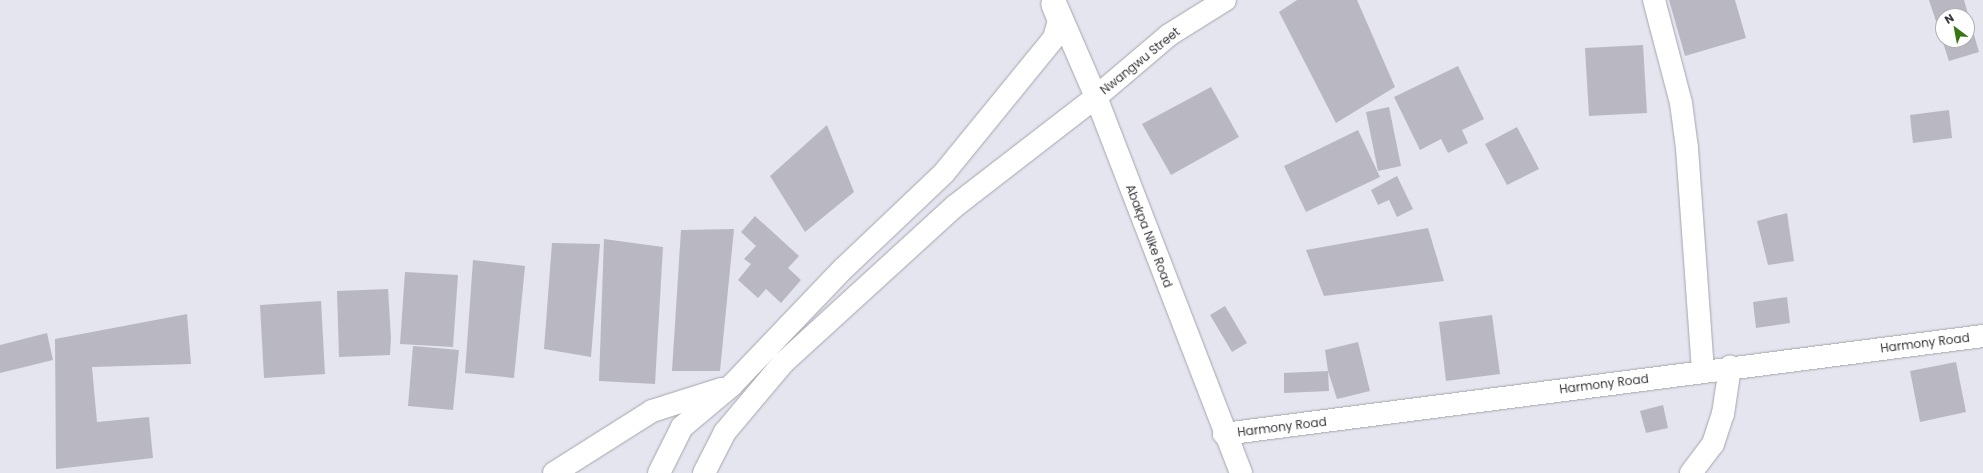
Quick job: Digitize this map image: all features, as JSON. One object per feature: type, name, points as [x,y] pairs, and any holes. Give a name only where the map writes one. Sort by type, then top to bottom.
[{"type":"street","points":[[659,473],[682,427],[732,385],[843,269],[944,173],[1054,38],[1058,21],[1050,0]]},
{"type":"street","name":"Abakpa Nike Road","points":[[1054,0],[1096,97],[1224,434],[1241,473]]},
{"type":"street","name":"Nwangwu Street","points":[[704,473],[725,432],[783,364],[955,206],[1096,97],[1169,35],[1225,0]]},
{"type":"street","points":[[1654,0],[1681,103],[1687,148],[1703,371]]},
{"type":"street","name":"Harmony Road","points":[[1224,434],[1730,367],[1983,336]]},
{"type":"street","points":[[1691,473],[1713,444],[1723,414],[1730,367]]},
{"type":"street","points":[[554,473],[652,411],[732,385]]},
{"type":"building","points":[[1297,0],[1357,0],[1395,87],[1336,123],[1279,12]]},
{"type":"building","points":[[1669,0],[1735,0],[1746,38],[1685,56]]},
{"type":"building","points":[[1929,0],[1964,0],[1966,8],[1935,8],[1935,18]]},
{"type":"building","points":[[1975,38],[1979,52],[1949,61],[1945,48],[1975,48]]},
{"type":"building","points":[[1643,45],[1647,113],[1589,116],[1585,48]]},
{"type":"building","points":[[1458,66],[1484,119],[1462,130],[1468,143],[1448,153],[1441,139],[1420,150],[1394,97]]},
{"type":"building","points":[[1211,87],[1239,137],[1171,175],[1142,124]]},
{"type":"building","points":[[1389,107],[1401,166],[1378,171],[1366,112]]},
{"type":"building","points":[[1949,110],[1952,138],[1913,143],[1910,115]]},
{"type":"building","points":[[827,125],[854,192],[805,232],[770,176]]},
{"type":"building","points":[[1517,127],[1539,169],[1507,185],[1485,144]]},
{"type":"building","points":[[1358,130],[1380,177],[1306,212],[1284,166]]},
{"type":"building","points":[[1397,176],[1413,209],[1397,217],[1389,200],[1378,205],[1371,190]]},
{"type":"building","points":[[1787,213],[1794,261],[1768,265],[1757,221]]},
{"type":"building","points":[[755,216],[799,256],[788,268],[801,280],[781,303],[766,289],[758,298],[738,280],[751,264],[744,259],[756,246],[741,232]]},
{"type":"building","points":[[1428,228],[1444,281],[1324,296],[1306,250]]},
{"type":"building","points":[[734,229],[720,371],[672,371],[681,230]]},
{"type":"building","points":[[604,239],[663,247],[655,384],[599,381]]},
{"type":"building","points":[[552,243],[600,244],[591,357],[544,349]]},
{"type":"building","points":[[473,260],[525,266],[514,378],[465,373]]},
{"type":"building","points":[[405,272],[458,275],[453,347],[400,344]]},
{"type":"building","points":[[388,289],[391,338],[390,355],[339,357],[337,291]]},
{"type":"building","points":[[1787,297],[1790,323],[1756,328],[1753,302]]},
{"type":"building","points":[[321,301],[325,374],[264,378],[260,305]]},
{"type":"building","points":[[1225,306],[1247,343],[1232,352],[1210,315]]},
{"type":"building","points":[[187,314],[191,364],[92,367],[97,422],[149,417],[153,458],[56,469],[55,339]]},
{"type":"building","points":[[1492,315],[1500,374],[1446,381],[1439,322]]},
{"type":"building","points":[[47,333],[53,360],[0,373],[0,345]]},
{"type":"building","points":[[1358,342],[1370,391],[1337,399],[1328,371],[1325,350]]},
{"type":"building","points":[[413,346],[459,350],[453,410],[408,406]]},
{"type":"building","points":[[1956,362],[1966,412],[1920,422],[1910,371]]},
{"type":"building","points":[[1328,371],[1329,391],[1284,393],[1284,373]]},
{"type":"building","points":[[1663,405],[1668,428],[1646,433],[1640,411]]}]
